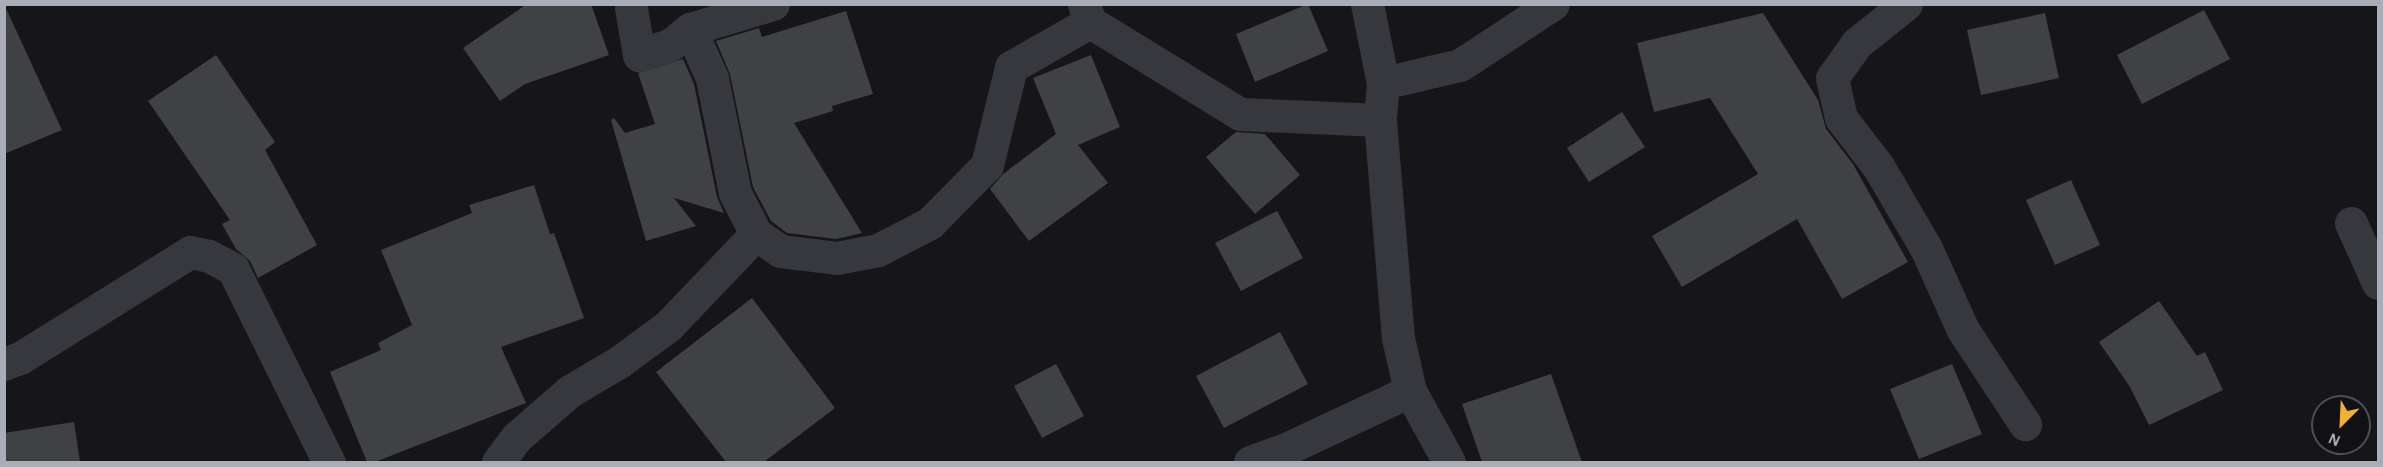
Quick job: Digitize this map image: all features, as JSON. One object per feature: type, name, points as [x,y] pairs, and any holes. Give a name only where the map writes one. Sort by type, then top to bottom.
[{"type":"street","points":[[631,8],[639,55],[670,45],[690,29],[773,4]]},
{"type":"street","points":[[1368,4],[1383,83],[1380,120],[1398,338],[1410,391],[1449,462]]},
{"type":"street","points":[[1383,83],[1460,65],[1553,4]]},
{"type":"street","points":[[1906,4],[1857,43],[1832,78],[1840,118],[1878,166],[1926,248],[1963,330],[2025,424]]},
{"type":"street","points":[[690,29],[712,78],[735,193],[756,234],[780,251],[837,258],[878,250],[930,223],[987,165],[1011,67],[1087,13],[1240,114],[1380,120]]},
{"type":"street","points":[[2352,223],[2379,283]]},
{"type":"street","points":[[498,462],[517,437],[570,391],[619,362],[668,326],[756,234]]},
{"type":"street","points":[[4,364],[20,358],[190,252],[209,256],[233,269],[329,462]]},
{"type":"street","points":[[1250,462],[1286,449],[1410,391]]},
{"type":"building","points":[[4,4],[62,130],[4,154]]},
{"type":"building","points":[[527,4],[591,4],[609,55],[525,84],[500,101],[463,48]]},
{"type":"building","points":[[1308,4],[1328,51],[1255,82],[1236,34]]},
{"type":"building","points":[[2204,10],[2230,59],[2142,104],[2117,55]]},
{"type":"building","points":[[846,11],[873,94],[832,106],[833,111],[794,123],[862,233],[836,239],[787,233],[771,221],[753,187],[730,74],[716,41],[759,28],[762,37]]},
{"type":"building","points":[[1763,13],[1818,100],[1826,129],[1853,164],[1908,262],[1842,299],[1797,219],[1682,287],[1652,236],[1758,174],[1710,98],[1654,112],[1637,43]]},
{"type":"building","points":[[2045,13],[2059,78],[1981,95],[1967,30]]},
{"type":"building","points":[[216,55],[275,142],[265,150],[317,245],[258,278],[250,261],[236,249],[222,224],[230,220],[148,101]]},
{"type":"building","points":[[1091,55],[1120,127],[1078,145],[1108,183],[1029,241],[990,189],[1003,174],[1056,134],[1033,78]]},
{"type":"building","points":[[683,59],[694,84],[717,197],[724,213],[674,198],[696,226],[646,241],[611,120],[614,118],[625,133],[655,124],[638,73]]},
{"type":"building","points":[[1622,112],[1645,147],[1589,182],[1567,148]]},
{"type":"building","points":[[1236,132],[1265,134],[1300,175],[1255,214],[1206,157]]},
{"type":"building","points":[[2071,180],[2100,245],[2055,265],[2026,200]]},
{"type":"building","points":[[534,185],[550,234],[554,233],[584,318],[501,347],[526,403],[375,462],[367,462],[330,372],[381,350],[378,343],[412,325],[381,250],[472,213],[469,205]]},
{"type":"building","points":[[1277,211],[1303,258],[1241,291],[1215,243]]},
{"type":"building","points":[[752,298],[835,408],[764,462],[726,462],[656,372]]},
{"type":"building","points":[[2159,301],[2197,356],[2205,352],[2223,390],[2149,425],[2130,387],[2099,342]]},
{"type":"building","points":[[1280,332],[1308,384],[1224,428],[1196,376]]},
{"type":"building","points":[[1056,364],[1084,416],[1042,438],[1014,386]]},
{"type":"building","points":[[1952,364],[1982,434],[1919,459],[1890,389]]},
{"type":"building","points":[[1551,374],[1582,462],[1482,462],[1462,404]]},
{"type":"building","points":[[74,422],[80,462],[4,462],[4,433]]}]
